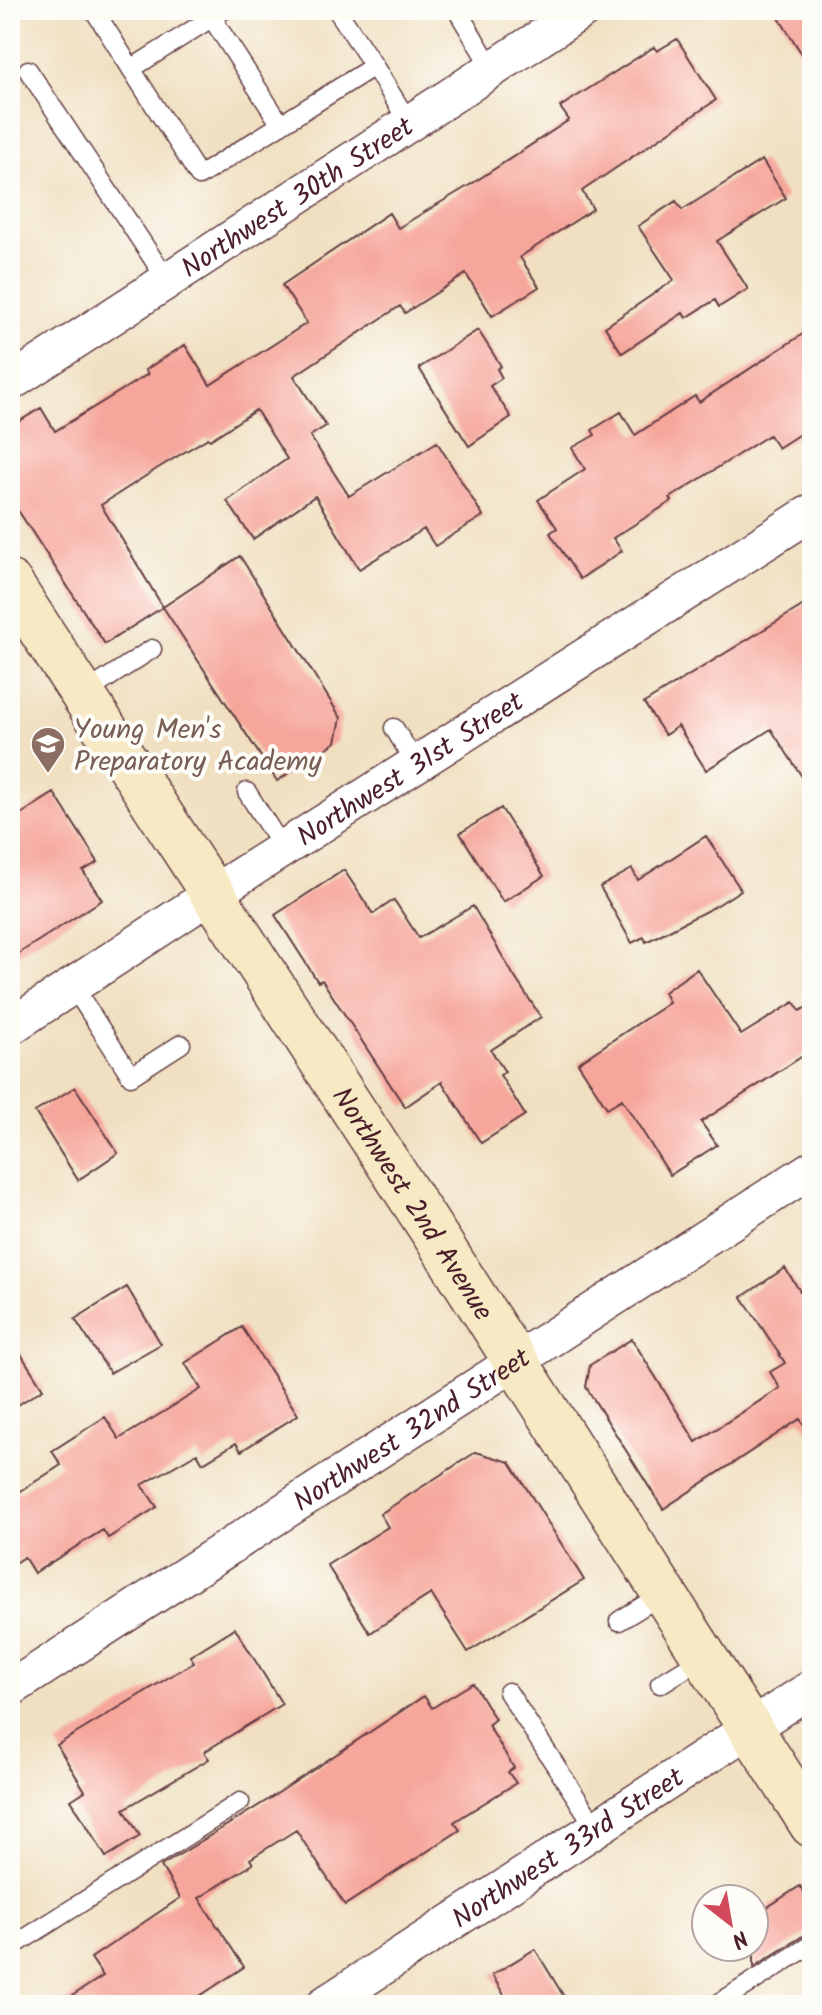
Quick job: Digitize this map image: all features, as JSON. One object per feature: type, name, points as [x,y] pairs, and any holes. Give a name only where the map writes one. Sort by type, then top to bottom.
[{"type":"street","name":"Northwest 30th Street","points":[[10,383],[583,10]]},
{"type":"street","name":"Northwest 31st Street","points":[[10,1027],[212,894],[812,512]]},
{"type":"street","name":"Northwest 2nd Avenue","points":[[10,583],[812,1825]]},
{"type":"street","name":"Northwest 32nd Street","points":[[10,1689],[812,1169]]},
{"type":"street","name":"Northwest 33rd Street","points":[[324,2005],[812,1688]]},
{"type":"lane","points":[[94,10],[199,176],[374,66]]},
{"type":"lane","points":[[337,10],[409,123]]},
{"type":"lane","points":[[457,10],[492,69]]},
{"type":"lane","points":[[131,69],[218,14],[281,125]]},
{"type":"lane","points":[[28,70],[167,280]]},
{"type":"lane","points":[[82,695],[152,649]]},
{"type":"lane","points":[[394,728],[416,764]]},
{"type":"lane","points":[[247,792],[283,849]]},
{"type":"lane","points":[[73,986],[131,1076],[181,1044]]},
{"type":"lane","points":[[619,1621],[664,1593]]},
{"type":"lane","points":[[660,1684],[704,1657]]},
{"type":"lane","points":[[508,1692],[596,1828]]},
{"type":"lane","points":[[10,1948],[240,1802]]},
{"type":"lane","points":[[716,2005],[812,1944]]},
{"type":"building","points":[[774,10],[812,10],[812,70]]},
{"type":"building","points":[[677,39],[716,100],[582,191],[593,209],[520,257],[539,287],[492,316],[466,274],[405,313],[400,306],[294,376],[326,426],[310,436],[349,496],[437,442],[483,516],[435,546],[424,529],[359,569],[315,496],[253,539],[227,501],[287,459],[256,410],[101,505],[163,607],[105,644],[10,498],[10,427],[41,408],[55,431],[148,374],[145,370],[185,345],[210,385],[307,323],[282,285],[389,213],[398,228],[473,183],[569,120],[560,107],[654,47],[657,51]]},
{"type":"building","points":[[762,160],[786,198],[717,241],[748,289],[719,307],[715,300],[686,318],[683,313],[622,353],[605,327],[674,280],[638,226],[676,201],[682,210]]},
{"type":"building","points":[[812,328],[812,426],[778,448],[769,435],[670,498],[672,501],[613,538],[622,551],[580,579],[550,533],[557,528],[538,500],[585,469],[572,448],[595,435],[592,430],[621,412],[635,435],[695,396],[699,402]]},
{"type":"building","points":[[478,330],[501,366],[497,369],[502,378],[490,386],[511,417],[469,446],[419,368]]},
{"type":"building","points":[[240,556],[341,718],[336,742],[277,781],[163,607]]},
{"type":"building","points":[[812,600],[812,792],[771,729],[706,770],[678,726],[665,735],[644,703]]},
{"type":"building","points":[[54,793],[98,862],[83,871],[102,900],[10,959],[10,821]]},
{"type":"building","points":[[501,808],[544,876],[503,902],[460,833]]},
{"type":"building","points":[[706,836],[741,890],[646,942],[644,937],[632,943],[600,887],[632,869],[638,880]]},
{"type":"building","points":[[344,870],[373,914],[394,900],[419,938],[473,906],[541,1017],[491,1050],[505,1072],[500,1075],[525,1115],[481,1143],[442,1082],[405,1107],[322,980],[318,982],[275,915]]},
{"type":"building","points":[[697,969],[741,1035],[794,1002],[800,1011],[812,1004],[812,1050],[701,1122],[717,1145],[670,1175],[622,1099],[607,1108],[578,1063],[669,1003],[664,992]]},
{"type":"building","points":[[75,1087],[118,1153],[78,1180],[35,1112]]},
{"type":"building","points":[[785,1268],[812,1310],[812,1437],[800,1419],[663,1509],[586,1387],[590,1365],[632,1339],[696,1442],[780,1388],[770,1372],[785,1363],[742,1297]]},
{"type":"building","points":[[127,1287],[161,1344],[110,1373],[75,1319]]},
{"type":"building","points":[[242,1327],[298,1415],[241,1451],[236,1443],[203,1463],[197,1453],[142,1485],[157,1507],[108,1538],[103,1530],[34,1573],[24,1557],[10,1566],[10,1498],[61,1465],[52,1451],[105,1417],[119,1439],[201,1389],[185,1363]]},
{"type":"building","points":[[10,1337],[43,1389],[10,1410]]},
{"type":"building","points":[[476,1452],[510,1462],[584,1580],[468,1652],[431,1594],[370,1633],[327,1565],[388,1527],[380,1514]]},
{"type":"building","points":[[235,1628],[282,1704],[204,1752],[209,1759],[124,1809],[140,1836],[106,1857],[71,1800],[85,1791],[57,1745],[194,1662],[190,1656]]},
{"type":"building","points":[[473,1683],[495,1719],[488,1725],[514,1768],[508,1772],[516,1783],[454,1822],[460,1830],[345,1905],[296,1830],[250,1859],[253,1864],[199,1898],[244,1967],[186,2005],[58,2005],[103,1976],[91,1958],[180,1898],[161,1866],[266,1801],[424,1696],[432,1708]]},
{"type":"building","points":[[800,1886],[812,1905],[812,1932],[770,1957],[770,1906]]},
{"type":"building","points":[[535,1949],[569,2005],[510,2005],[492,1975]]},
{"type":"place","name":"Young Men's Preparatory Academy","points":[[48,775]]}]
